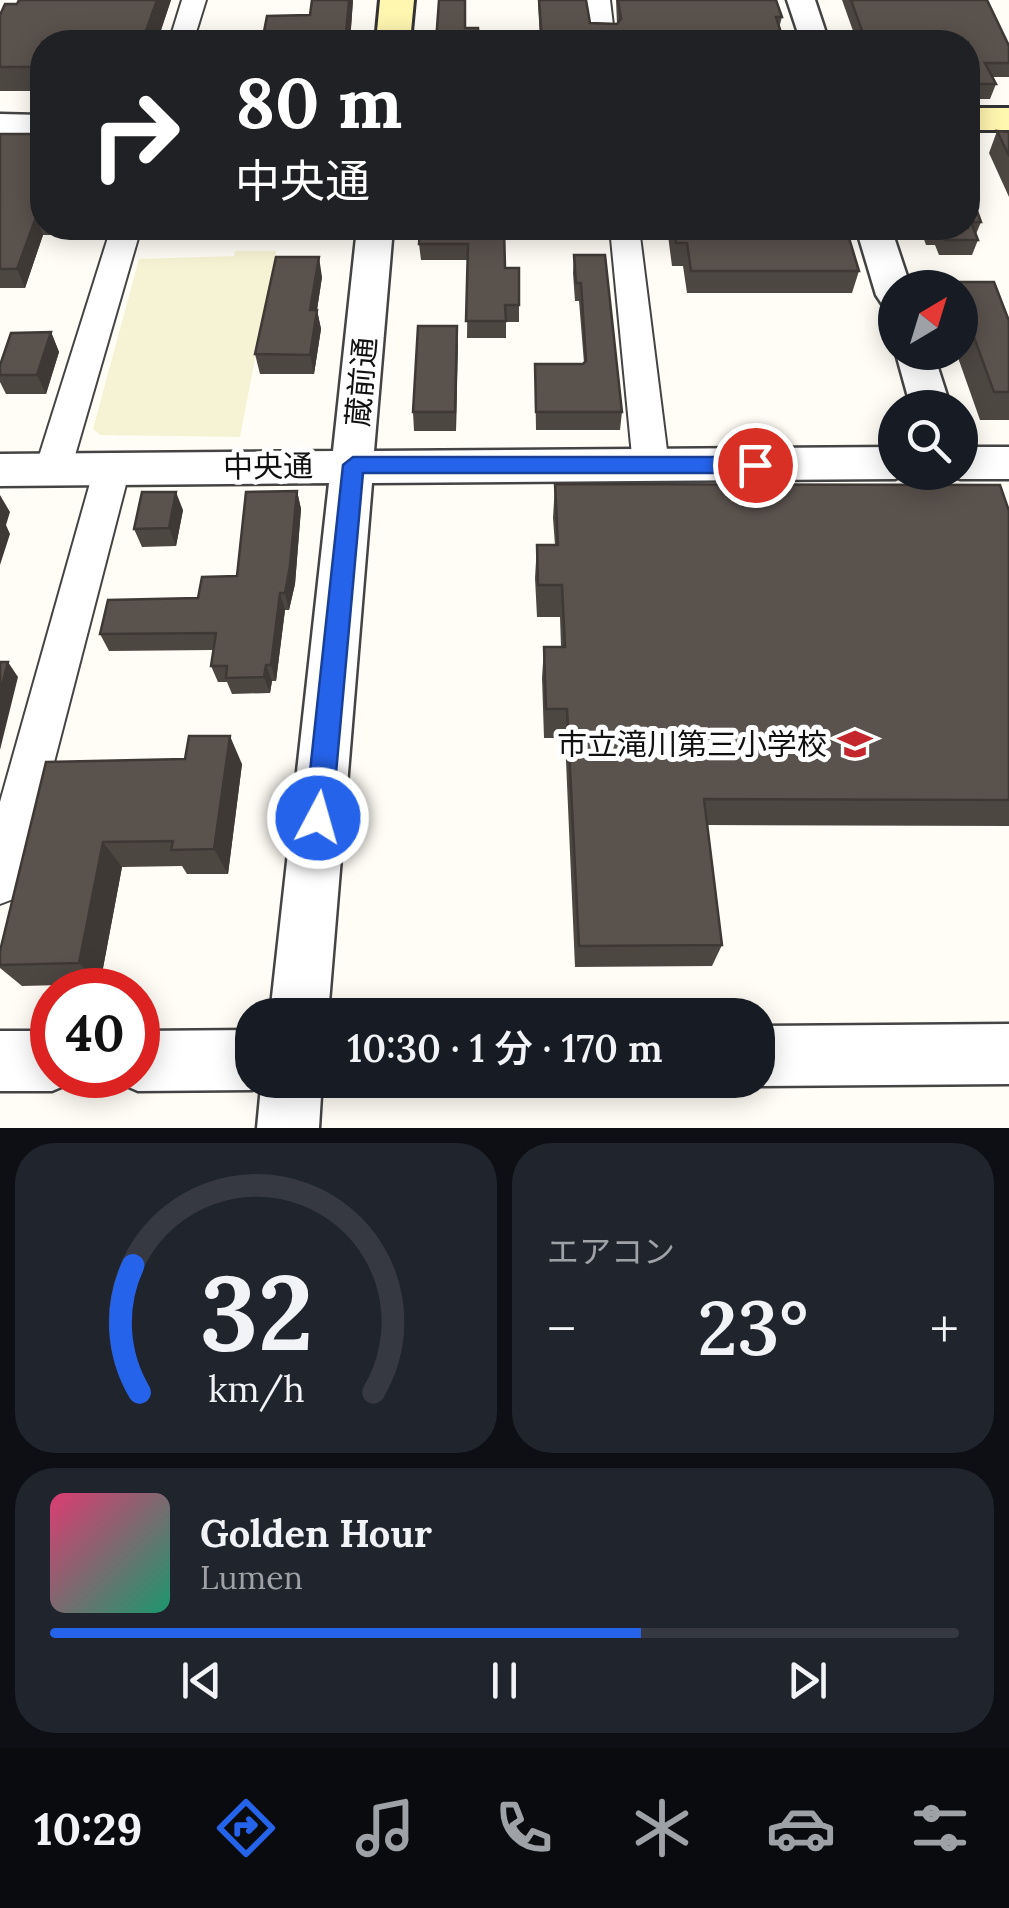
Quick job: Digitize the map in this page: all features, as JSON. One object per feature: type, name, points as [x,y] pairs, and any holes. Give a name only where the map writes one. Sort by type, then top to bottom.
[{"type":"main road","points":[[394,30],[396,0]]},
{"type":"main road","points":[[980,120],[1009,119]]},
{"type":"street","points":[[185,30],[194,0]]},
{"type":"street","points":[[598,0],[602,30]]},
{"type":"street","points":[[801,0],[810,30]]},
{"type":"street","points":[[0,124],[30,124]]},
{"type":"street","points":[[53,470],[122,240]]},
{"type":"street","name":"蔵前通","points":[[301,998],[375,240]]},
{"type":"street","points":[[625,240],[650,466]]},
{"type":"street","points":[[877,240],[887,270]]},
{"type":"street","points":[[978,463],[1009,463]]},
{"type":"street","name":"中央通","points":[[0,470],[878,464]]},
{"type":"street","points":[[0,882],[112,469]]},
{"type":"street","points":[[775,1056],[1009,1054]]},
{"type":"street","points":[[160,1061],[235,1060]]},
{"type":"street","points":[[0,1061],[30,1061]]},
{"type":"street","points":[[288,1128],[290,1098]]},
{"type":"shaded area","points":[[235,251],[276,251],[240,437],[100,435],[93,429],[139,259],[234,256]]},
{"type":"building","points":[[19,0],[157,0],[146,30],[30,30],[30,67],[0,67],[0,15],[5,4],[17,4]]},
{"type":"building","points":[[312,0],[349,0],[346,30],[264,30],[267,16],[310,15]]},
{"type":"building","points":[[439,0],[465,0],[465,28],[478,30],[437,30]]},
{"type":"building","points":[[539,0],[586,0],[590,23],[617,24],[621,19],[618,0],[776,0],[782,17],[776,17],[780,30],[541,30]]},
{"type":"building","points":[[851,0],[987,0],[1009,46],[1009,63],[985,63],[996,84],[980,84],[980,30],[862,30]]},
{"type":"building","points":[[997,131],[1009,132],[1009,156]]},
{"type":"building","points":[[0,134],[30,134],[30,233],[17,269],[0,269]]},
{"type":"building","points":[[419,240],[504,240],[505,268],[519,268],[519,305],[505,305],[506,321],[466,321],[468,244],[419,244]]},
{"type":"building","points":[[676,240],[850,240],[859,271],[691,271],[687,243]]},
{"type":"building","points":[[574,255],[605,255],[622,412],[536,412],[535,364],[586,361],[581,283],[576,283]]},
{"type":"building","points":[[276,257],[319,257],[310,310],[317,310],[310,355],[255,354]]},
{"type":"building","points":[[978,282],[994,282],[1009,321],[1009,392],[994,392],[978,348]]},
{"type":"building","points":[[418,326],[457,326],[455,412],[413,412]]},
{"type":"building","points":[[51,332],[37,375],[0,375],[11,333]]},
{"type":"building","points":[[555,484],[878,485],[878,490],[978,490],[978,485],[1000,485],[1009,511],[1009,800],[704,799],[722,945],[579,946],[567,709],[546,709],[544,647],[565,647],[562,585],[538,585],[537,545],[558,545]]},
{"type":"building","points":[[297,491],[290,566],[285,593],[280,593],[271,665],[266,665],[264,677],[226,678],[227,666],[211,666],[216,633],[100,634],[108,600],[198,598],[202,577],[237,576],[246,492]]},
{"type":"building","points":[[142,492],[176,492],[169,528],[134,529]]},
{"type":"building","points":[[0,662],[8,662],[0,693]]},
{"type":"building","points":[[189,736],[230,736],[214,849],[171,850],[173,841],[103,842],[79,963],[0,965],[0,951],[46,762],[185,759]]},
{"type":"place","name":"市立滝川第三小学校","points":[[855,744]]},
{"type":"route","points":[[318,818],[353,465],[755,465]]}]
